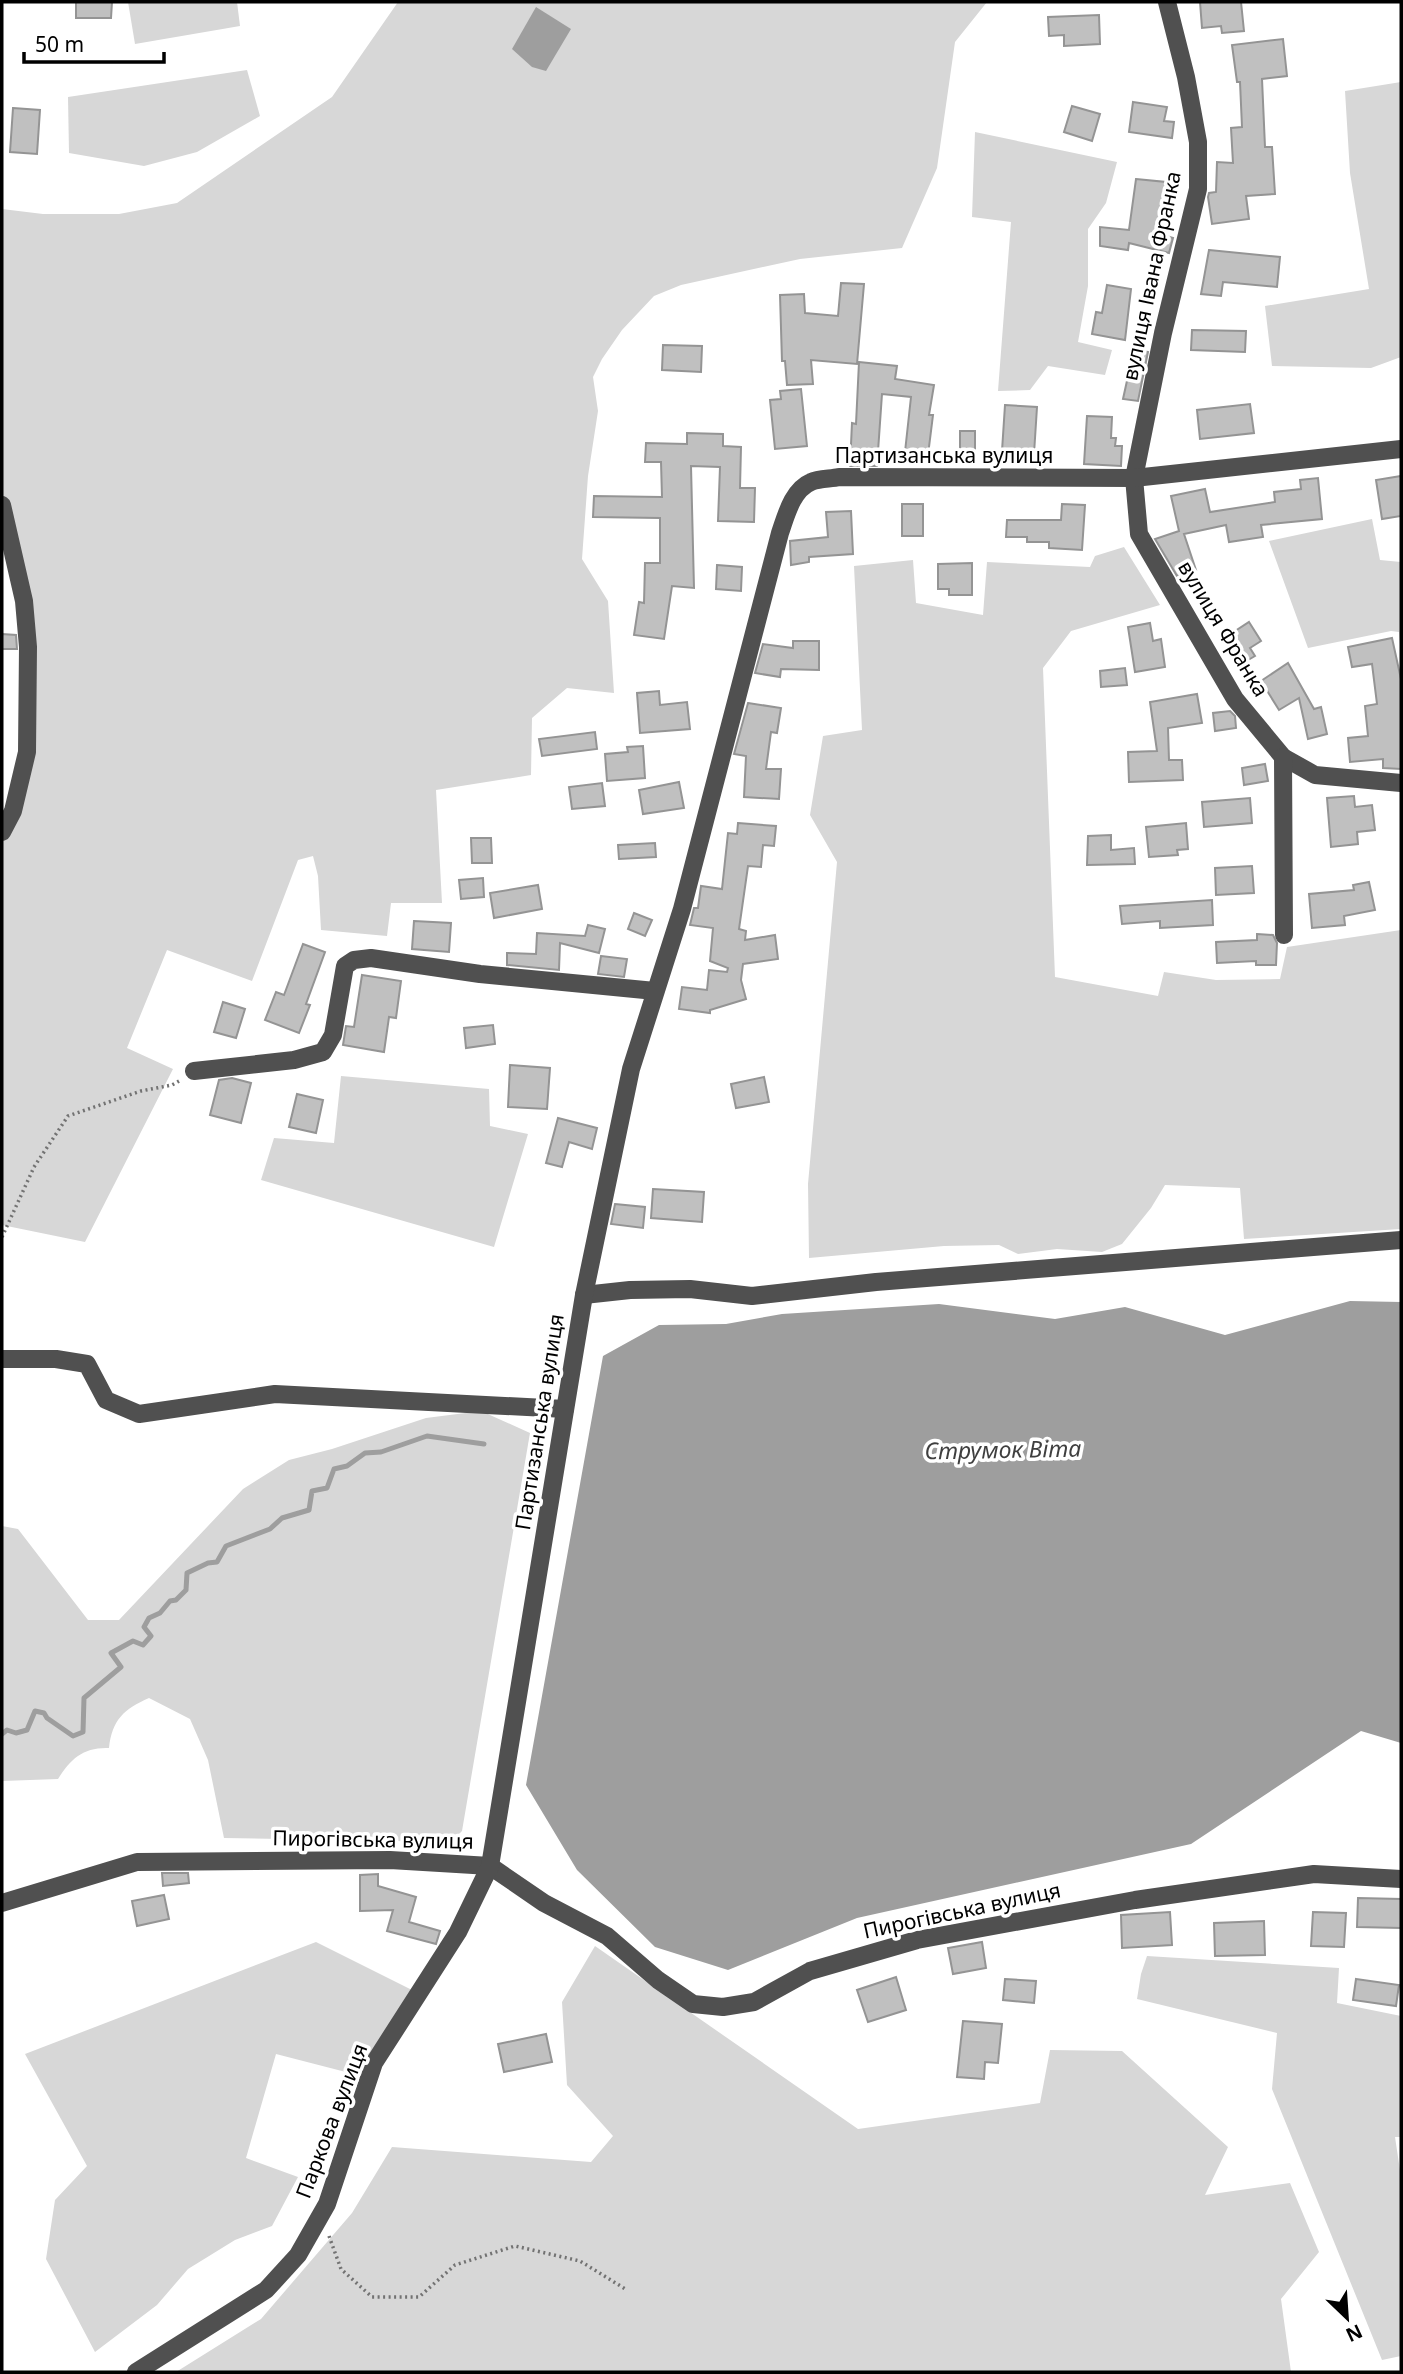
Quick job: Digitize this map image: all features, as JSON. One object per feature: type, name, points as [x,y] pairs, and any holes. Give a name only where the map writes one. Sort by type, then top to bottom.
[{"type":"street","name":"вулиця Івана Франка","points":[[1134,478],[1163,333],[1198,189],[1198,142],[1186,77],[1167,2]]},
{"type":"street","name":"Партизанська вулиця","points":[[490,1866],[584,1295],[631,1069],[682,909],[780,533],[797,492],[810,482],[839,477],[1134,478],[1401,449]]},
{"type":"street","name":"вулиця Франка","points":[[1134,478],[1139,534],[1235,699],[1283,757],[1315,775],[1401,783]]},
{"type":"street","points":[[2,505],[24,601],[28,648],[27,752],[13,811],[2,832]]},
{"type":"street","points":[[1283,757],[1284,935]]},
{"type":"street","points":[[194,1071],[294,1060],[323,1052],[333,1035],[345,967],[354,960],[371,958],[480,974],[655,990]]},
{"type":"street","points":[[584,1295],[631,1290],[690,1289],[763,1295],[876,1282],[1401,1240]]},
{"type":"street","points":[[2,1360],[56,1359],[87,1364],[106,1400],[139,1414],[275,1394],[565,1409]]},
{"type":"street","name":"Пирогівська вулиця","points":[[2,1903],[137,1862],[390,1860],[490,1866],[544,1903],[607,1936],[658,1980],[693,2004],[723,2007],[754,2002],[810,1971],[917,1940],[1135,1900],[1314,1874],[1401,1879]]},
{"type":"street","name":"Паркова вулиця","points":[[136,2372],[266,2290],[298,2255],[321,2215],[332,2189],[374,2063],[458,1932],[490,1866]]},
{"type":"path","points":[[2,1237],[34,1167],[68,1116],[141,1090],[172,1086],[194,1071]]},
{"type":"path","points":[[321,2215],[341,2269],[372,2297],[419,2297],[455,2265],[515,2246],[579,2261],[627,2290]]},
{"type":"shaded area","points":[[128,2],[237,2],[240,26],[135,44]]},
{"type":"shaded area","points":[[398,2],[987,2],[955,42],[937,168],[902,248],[800,259],[681,285],[654,296],[622,330],[602,359],[593,377],[598,411],[588,476],[582,559],[608,601],[614,693],[567,688],[532,718],[531,775],[436,790],[442,903],[391,903],[387,936],[321,930],[318,876],[313,856],[298,860],[252,981],[167,950],[127,1048],[173,1069],[85,1242],[2,1225],[2,832],[13,810],[28,648],[2,505],[2,209],[43,214],[119,214],[177,203],[332,97]]},
{"type":"shaded area","points":[[247,70],[260,116],[197,152],[144,166],[69,153],[68,97]]},
{"type":"shaded area","points":[[1401,82],[1401,357],[1371,368],[1272,366],[1265,306],[1369,289],[1350,173],[1345,91]]},
{"type":"shaded area","points":[[975,132],[1117,162],[1106,203],[1088,229],[1088,286],[1078,342],[1112,350],[1105,375],[1048,366],[1030,390],[998,391],[1011,222],[972,217]]},
{"type":"shaded area","points":[[1372,519],[1380,560],[1401,562],[1401,656],[1399,632],[1391,631],[1308,648],[1269,541]]},
{"type":"shaded area","points":[[1124,547],[1160,605],[1071,631],[1043,668],[1055,977],[1158,996],[1164,972],[1216,980],[1280,979],[1287,947],[1401,930],[1401,1229],[1244,1239],[1240,1188],[1165,1185],[1151,1208],[1122,1244],[1102,1252],[1057,1249],[1018,1254],[999,1245],[944,1246],[809,1258],[808,1184],[837,862],[810,815],[823,736],[862,730],[854,566],[913,560],[916,603],[983,615],[987,562],[1090,567],[1095,556]]},
{"type":"shaded area","points":[[341,1076],[489,1089],[490,1126],[528,1134],[494,1247],[261,1180],[274,1138],[334,1143]]},
{"type":"shaded area","points":[[481,1411],[530,1433],[462,1831],[451,1842],[224,1838],[208,1760],[190,1719],[149,1698],[126,1711],[116,1723],[109,1748],[92,1749],[79,1755],[58,1779],[2,1781],[2,1526],[18,1529],[88,1620],[119,1620],[243,1489],[289,1460],[426,1418]]},
{"type":"shaded area","points":[[316,1942],[418,1993],[369,2078],[276,2054],[246,2158],[298,2177],[272,2226],[235,2240],[188,2269],[157,2305],[95,2352],[46,2259],[55,2200],[87,2166],[25,2054]]},
{"type":"shaded area","points":[[595,1946],[858,2129],[1040,2103],[1050,2050],[1122,2051],[1228,2147],[1205,2195],[1290,2183],[1319,2252],[1281,2299],[1291,2372],[176,2372],[261,2319],[352,2213],[392,2147],[591,2162],[613,2136],[567,2085],[562,2002]]},
{"type":"shaded area","points":[[1147,1956],[1339,1968],[1337,2003],[1401,2016],[1401,2137],[1395,2137],[1401,2177],[1401,2356],[1382,2360],[1272,2089],[1277,2033],[1137,1999]]},
{"type":"water","points":[[536,7],[571,29],[546,71],[532,67],[512,49]]},
{"type":"water","points":[[1350,1301],[1401,1302],[1401,1743],[1361,1731],[1191,1844],[857,1918],[728,1970],[655,1947],[577,1870],[526,1785],[603,1356],[659,1325],[726,1324],[782,1314],[939,1304],[1055,1319],[1125,1307],[1225,1335]]},
{"type":"building","points":[[76,2],[112,2],[111,18],[76,18]]},
{"type":"building","points":[[1200,2],[1241,2],[1244,31],[1222,33],[1221,26],[1202,28]]},
{"type":"building","points":[[1099,15],[1100,44],[1064,46],[1064,35],[1049,36],[1048,17]]},
{"type":"building","points":[[1283,39],[1287,76],[1262,79],[1265,147],[1272,147],[1275,194],[1246,196],[1249,219],[1212,224],[1208,197],[1209,193],[1216,192],[1217,162],[1233,163],[1231,128],[1242,127],[1240,82],[1237,82],[1232,45]]},
{"type":"building","points":[[1133,102],[1167,107],[1164,121],[1174,122],[1172,138],[1129,132]]},
{"type":"building","points":[[1072,106],[1100,114],[1092,141],[1064,132]]},
{"type":"building","points":[[13,108],[40,110],[37,154],[10,152]]},
{"type":"building","points":[[1136,179],[1166,182],[1159,234],[1173,238],[1169,253],[1129,243],[1128,250],[1100,246],[1100,227],[1129,230]]},
{"type":"building","points":[[1209,250],[1280,257],[1277,287],[1223,282],[1221,296],[1201,294]]},
{"type":"building","points":[[841,283],[864,284],[857,364],[811,360],[813,384],[787,385],[785,361],[782,361],[780,295],[804,294],[805,313],[838,316]]},
{"type":"building","points":[[1107,285],[1131,289],[1125,340],[1092,334],[1096,312],[1102,313]]},
{"type":"building","points":[[1192,330],[1246,331],[1245,352],[1191,350]]},
{"type":"building","points":[[663,345],[702,346],[701,372],[662,370]]},
{"type":"building","points":[[1134,349],[1148,352],[1138,401],[1123,399]]},
{"type":"building","points":[[859,362],[897,366],[895,379],[934,385],[929,415],[933,415],[927,463],[904,461],[911,397],[882,394],[877,466],[850,466],[852,423],[856,424]]},
{"type":"building","points":[[801,389],[807,446],[775,449],[770,400],[781,399],[780,391]]},
{"type":"building","points":[[1250,404],[1254,433],[1200,439],[1197,410]]},
{"type":"building","points":[[1005,405],[1037,407],[1034,454],[1002,451]]},
{"type":"building","points":[[1087,416],[1112,417],[1111,438],[1116,438],[1115,446],[1122,446],[1121,466],[1084,464]]},
{"type":"building","points":[[960,431],[975,431],[975,452],[960,452]]},
{"type":"building","points":[[687,433],[723,434],[723,446],[741,447],[740,488],[755,488],[754,522],[718,521],[720,467],[691,466],[694,588],[672,586],[664,639],[634,635],[639,602],[644,603],[645,563],[660,563],[660,518],[593,517],[594,496],[662,497],[661,462],[645,462],[646,443],[687,444]]},
{"type":"building","points":[[1401,476],[1401,516],[1382,519],[1376,480]]},
{"type":"building","points":[[1318,478],[1322,519],[1261,525],[1263,537],[1229,542],[1226,525],[1184,534],[1196,570],[1177,576],[1155,539],[1179,531],[1171,496],[1205,489],[1210,512],[1275,502],[1274,492],[1301,489],[1300,480]]},
{"type":"building","points":[[902,504],[923,504],[923,536],[902,536]]},
{"type":"building","points":[[1062,504],[1085,505],[1082,550],[1049,548],[1049,542],[1027,542],[1027,537],[1006,537],[1007,520],[1061,520]]},
{"type":"building","points":[[851,511],[853,554],[809,557],[809,562],[791,565],[790,541],[828,537],[826,512]]},
{"type":"building","points":[[972,563],[972,595],[949,595],[949,589],[938,589],[938,564]]},
{"type":"building","points":[[717,565],[742,567],[741,591],[716,589]]},
{"type":"building","points":[[1249,622],[1261,641],[1250,648],[1255,656],[1243,663],[1226,637]]},
{"type":"building","points":[[1150,623],[1153,641],[1161,639],[1165,667],[1135,672],[1128,627]]},
{"type":"building","points":[[2,634],[16,635],[17,649],[2,649]]},
{"type":"building","points":[[1392,638],[1401,679],[1401,769],[1383,768],[1383,759],[1350,762],[1348,738],[1368,736],[1365,706],[1377,704],[1372,664],[1352,667],[1348,647]]},
{"type":"building","points":[[793,641],[819,641],[819,670],[781,669],[780,677],[755,673],[763,644],[793,648]]},
{"type":"building","points":[[1288,663],[1314,709],[1321,707],[1327,734],[1308,739],[1299,698],[1279,710],[1261,681]]},
{"type":"building","points":[[1125,668],[1127,685],[1101,687],[1100,671]]},
{"type":"building","points":[[659,691],[660,705],[687,702],[690,729],[640,733],[637,693]]},
{"type":"building","points":[[1197,694],[1202,723],[1168,728],[1169,760],[1182,760],[1183,780],[1129,782],[1128,752],[1157,751],[1150,702]]},
{"type":"building","points":[[748,703],[781,708],[777,733],[771,732],[766,769],[781,769],[779,799],[744,797],[746,756],[734,754]]},
{"type":"building","points":[[1230,711],[1235,716],[1236,728],[1215,731],[1213,713]]},
{"type":"building","points":[[595,732],[597,749],[542,756],[539,739]]},
{"type":"building","points":[[643,746],[645,778],[607,781],[605,754],[628,752],[627,747]]},
{"type":"building","points":[[1265,764],[1268,781],[1244,785],[1242,768]]},
{"type":"building","points":[[679,782],[684,808],[643,814],[639,790]]},
{"type":"building","points":[[602,783],[605,806],[572,809],[569,787]]},
{"type":"building","points":[[1354,796],[1355,807],[1372,805],[1375,830],[1357,832],[1358,844],[1331,847],[1327,798]]},
{"type":"building","points":[[1250,798],[1252,823],[1204,827],[1202,802]]},
{"type":"building","points":[[738,823],[776,826],[774,846],[763,845],[761,867],[748,866],[739,929],[746,931],[745,940],[775,935],[778,959],[743,964],[741,980],[746,999],[710,1010],[710,1013],[679,1009],[682,987],[707,990],[709,970],[727,972],[728,968],[710,961],[713,928],[690,925],[694,908],[698,908],[701,886],[722,889],[728,833],[737,834]]},
{"type":"building","points":[[1186,823],[1188,849],[1177,850],[1178,855],[1149,857],[1146,827]]},
{"type":"building","points":[[1111,835],[1111,850],[1134,848],[1135,864],[1087,865],[1088,836]]},
{"type":"building","points":[[471,838],[491,838],[492,863],[472,863]]},
{"type":"building","points":[[655,843],[656,857],[619,859],[618,845]]},
{"type":"building","points":[[1252,866],[1254,893],[1216,895],[1215,868]]},
{"type":"building","points":[[483,878],[484,897],[461,899],[459,880]]},
{"type":"building","points":[[1369,882],[1375,910],[1344,916],[1345,925],[1312,928],[1309,894],[1354,890],[1353,885]]},
{"type":"building","points":[[538,885],[542,909],[494,918],[490,893]]},
{"type":"building","points":[[1212,900],[1213,925],[1160,928],[1160,921],[1122,924],[1120,906]]},
{"type":"building","points":[[634,913],[652,920],[645,936],[628,929]]},
{"type":"building","points":[[414,921],[451,923],[449,952],[412,949]]},
{"type":"building","points":[[588,925],[605,929],[599,953],[560,943],[559,970],[507,965],[507,953],[536,954],[537,933],[585,936]]},
{"type":"building","points":[[1257,934],[1273,935],[1277,943],[1276,965],[1256,965],[1256,961],[1217,963],[1216,942],[1257,940]]},
{"type":"building","points":[[303,944],[325,952],[306,1004],[310,1005],[299,1033],[265,1020],[276,992],[284,995]]},
{"type":"building","points":[[601,956],[627,959],[624,977],[598,974]]},
{"type":"building","points":[[362,975],[401,981],[396,1018],[389,1017],[384,1052],[343,1045],[346,1026],[354,1027]]},
{"type":"building","points":[[223,1002],[245,1009],[236,1038],[214,1032]]},
{"type":"building","points":[[493,1025],[495,1044],[466,1048],[464,1028]]},
{"type":"building","points":[[510,1065],[550,1068],[547,1109],[508,1107]]},
{"type":"building","points":[[764,1077],[769,1102],[736,1108],[731,1084]]},
{"type":"building","points":[[232,1078],[251,1083],[241,1123],[210,1115],[219,1080]]},
{"type":"building","points":[[297,1094],[323,1100],[316,1133],[289,1127]]},
{"type":"building","points":[[558,1118],[597,1128],[592,1149],[569,1142],[562,1167],[546,1163]]},
{"type":"building","points":[[653,1189],[704,1192],[702,1222],[651,1218]]},
{"type":"building","points":[[615,1204],[645,1207],[643,1228],[611,1224]]},
{"type":"building","points":[[162,1873],[188,1873],[189,1883],[163,1886]]},
{"type":"building","points":[[378,1874],[378,1886],[416,1897],[409,1922],[440,1931],[436,1944],[387,1931],[393,1910],[360,1911],[360,1875]]},
{"type":"building","points":[[164,1895],[169,1919],[137,1926],[132,1901]]},
{"type":"building","points":[[1358,1898],[1401,1899],[1401,1928],[1357,1927]]},
{"type":"building","points":[[1170,1912],[1172,1945],[1122,1948],[1121,1915]]},
{"type":"building","points":[[1313,1912],[1346,1913],[1344,1947],[1311,1946]]},
{"type":"building","points":[[1264,1921],[1265,1955],[1215,1956],[1214,1923]]},
{"type":"building","points":[[982,1942],[986,1968],[953,1974],[948,1948]]},
{"type":"building","points":[[896,1977],[906,2010],[868,2022],[857,1990]]},
{"type":"building","points":[[1005,1979],[1036,1981],[1034,2003],[1003,2000]]},
{"type":"building","points":[[1356,1979],[1399,1985],[1396,2006],[1353,2000]]},
{"type":"building","points":[[963,2021],[1002,2024],[998,2063],[985,2062],[984,2079],[957,2077]]},
{"type":"building","points":[[546,2034],[552,2062],[504,2072],[498,2044]]},
{"type":"waterway","name":"Струмок Віта","points":[[2,1734],[7,1730],[16,1733],[27,1730],[35,1711],[44,1713],[73,1736],[83,1732],[84,1698],[121,1667],[111,1653],[133,1641],[143,1645],[151,1636],[144,1627],[149,1618],[160,1613],[170,1601],[176,1600],[186,1590],[187,1573],[208,1563],[217,1562],[226,1546],[270,1529],[282,1518],[309,1510],[312,1491],[327,1488],[334,1469],[347,1466],[365,1453],[381,1452],[427,1436],[484,1444]]}]
